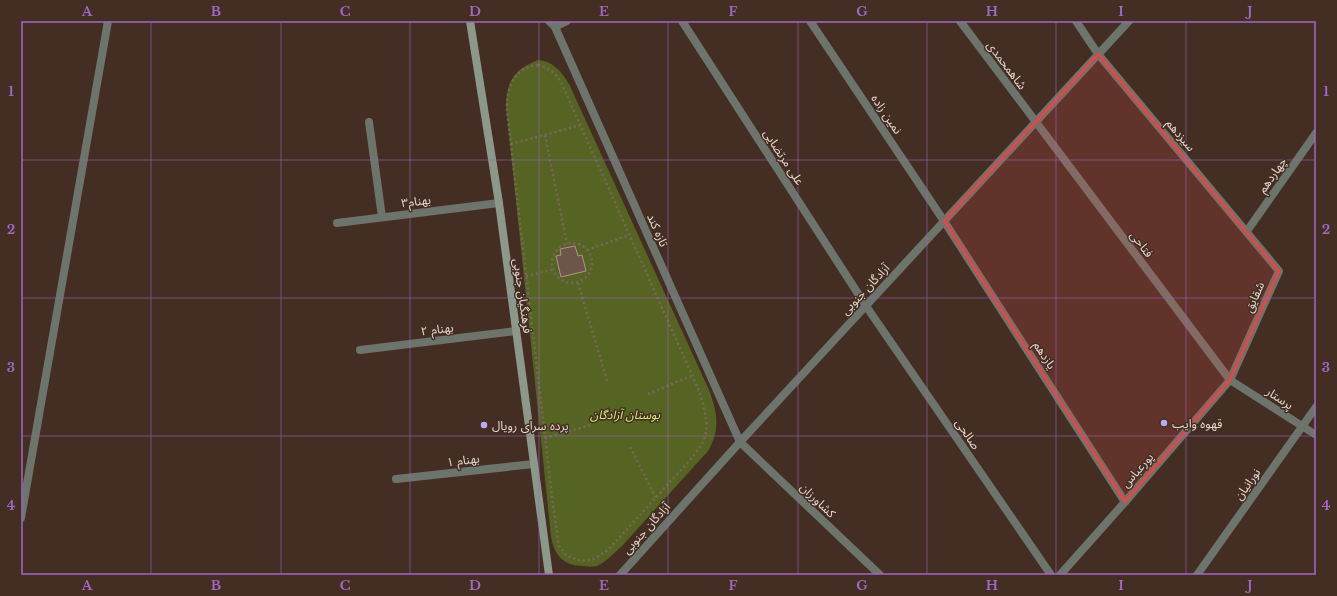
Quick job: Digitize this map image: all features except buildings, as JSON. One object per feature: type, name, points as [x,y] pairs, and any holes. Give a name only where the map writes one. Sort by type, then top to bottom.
[{"type":"main road","name":"فرهنگیان جنوبی","points":[[470,21],[499,203],[549,575]]},
{"type":"street","points":[[21,518],[108,21]]},
{"type":"street","points":[[545,21],[552,24],[567,21]]},
{"type":"street","name":"علی مرتضایی","points":[[682,21],[866,306]]},
{"type":"street","name":"نمین زاده","points":[[810,21],[944,221]]},
{"type":"street","name":"شاهمحمدی","points":[[960,21],[1036,122]]},
{"type":"street","name":"سیزدهم","points":[[1076,21],[1098,54],[1247,232]]},
{"type":"street","name":"آزادگان جنوبی","points":[[620,575],[740,442],[1129,21]]},
{"type":"street","name":"تازه کند","points":[[552,24],[740,442]]},
{"type":"street","points":[[368,122],[382,217]]},
{"type":"street","name":"فتاحی","points":[[1036,122],[1230,380]]},
{"type":"street","name":"چهاردهم","points":[[1247,232],[1316,133]]},
{"type":"street","name":"بهنام۳","points":[[337,223],[499,203]]},
{"type":"street","name":"یازدهم","points":[[944,221],[1125,502]]},
{"type":"street","name":"شقایق","points":[[1230,380],[1279,271],[1247,232]]},
{"type":"street","name":"صالحی","points":[[866,306],[1051,575]]},
{"type":"street","name":"بهنام ۲","points":[[360,350],[516,331]]},
{"type":"street","name":"پرستار","points":[[1230,380],[1316,436]]},
{"type":"street","name":"پورعباس","points":[[1060,575],[1230,380]]},
{"type":"street","name":"نورانیان","points":[[1197,575],[1316,407]]},
{"type":"street","name":"کشاورزان","points":[[740,442],[880,575]]},
{"type":"street","name":"بهنام ۱","points":[[396,479],[534,464]]},
{"type":"path","points":[[538,65],[546,67],[560,80],[581,125],[692,376],[702,401],[705,415],[706,428],[703,442],[684,467],[608,550],[594,559],[581,562],[567,556],[559,546],[552,505],[511,144],[507,111],[508,95],[513,79],[518,72],[531,66],[538,65]]},
{"type":"path","points":[[511,144],[581,125]]},
{"type":"path","points":[[545,135],[567,244]]},
{"type":"path","points":[[588,250],[629,235]]},
{"type":"path","points":[[576,243],[588,250],[592,263],[589,275],[578,283],[571,284],[559,280],[552,270],[551,262],[556,250],[562,245],[576,243]]},
{"type":"path","points":[[526,276],[552,270]]},
{"type":"path","points":[[578,283],[608,384]]},
{"type":"path","points":[[648,394],[692,376]]},
{"type":"path","points":[[545,438],[591,425]]},
{"type":"path","points":[[630,446],[656,498]]},
{"type":"highlighted area","points":[[1098,54],[1279,271],[1230,380],[1125,502],[944,221]]},
{"type":"green space","name":"بوستان آزادگان","points":[[538,60],[548,62],[553,65],[563,75],[569,84],[709,390],[716,413],[715,435],[708,451],[622,546],[604,562],[594,567],[565,562],[554,549],[551,536],[506,105],[508,89],[514,76],[523,67]]},
{"type":"place","name":"قهوه وایب","points":[[1164,423]]},
{"type":"place","name":"پرده سرای رویال","points":[[484,425]]}]
